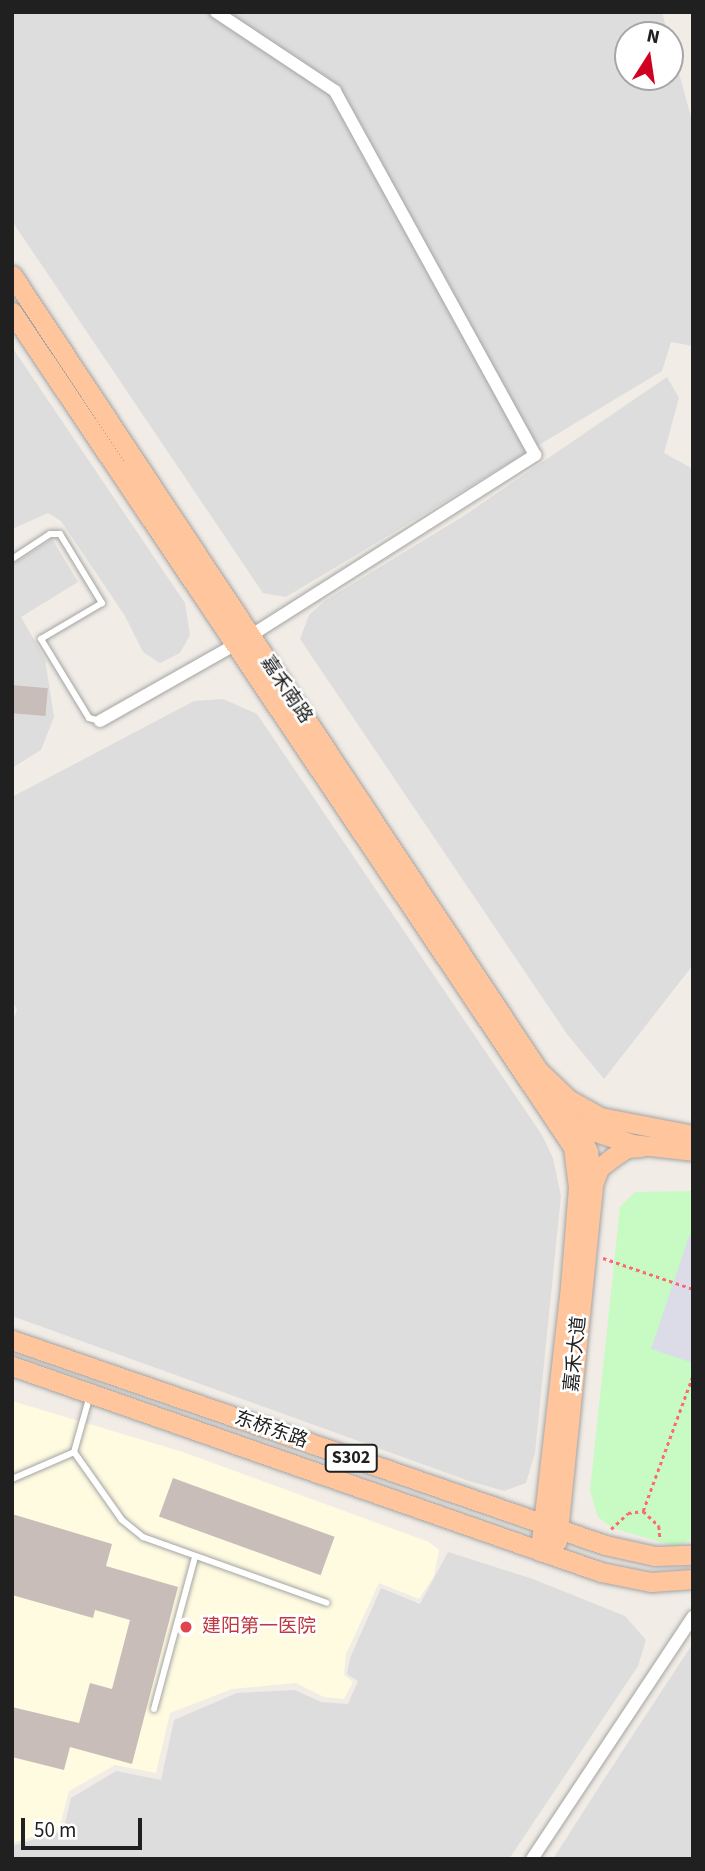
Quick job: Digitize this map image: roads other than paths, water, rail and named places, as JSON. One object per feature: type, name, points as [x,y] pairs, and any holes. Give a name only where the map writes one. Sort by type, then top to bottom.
[{"type":"main road","name":"嘉禾南路","points":[[12,275],[242,640],[526,1077],[560,1105]]},
{"type":"main road","name":"嘉禾南路","points":[[12,312],[546,1077],[560,1105]]},
{"type":"main road","points":[[546,1077],[571,1114],[583,1152]]},
{"type":"main road","points":[[560,1105],[583,1152]]},
{"type":"main road","points":[[560,1105],[600,1117],[648,1138],[693,1151]]},
{"type":"main road","points":[[560,1105],[571,1123],[615,1139]]},
{"type":"main road","points":[[583,1152],[615,1139],[693,1135]]},
{"type":"main road","points":[[585,1183],[613,1157],[648,1138]]},
{"type":"main road","name":"嘉禾大道","points":[[548,1554],[587,1253],[583,1152]]},
{"type":"main road","name":"嘉禾大道","points":[[551,1528],[585,1183]]},
{"type":"main road","name":"东桥东路","points":[[12,1340],[551,1528],[655,1556],[693,1555]]},
{"type":"main road","name":"东桥东路","points":[[12,1366],[548,1554],[651,1582],[693,1579]]},
{"type":"street","points":[[100,721],[242,640],[535,455],[335,92],[216,12]]},
{"type":"street","points":[[532,1859],[693,1617]]},
{"type":"lane","points":[[12,559],[50,534],[60,534],[102,603],[41,639],[89,718],[100,721]]},
{"type":"lane","points":[[74,1452],[91,1394]]},
{"type":"lane","points":[[12,1479],[74,1452]]},
{"type":"lane","points":[[74,1452],[122,1520],[143,1537],[327,1603]]},
{"type":"lane","points":[[154,1709],[195,1557]]},
{"type":"place","name":"建阳第一医院","points":[[186,1627]]}]
